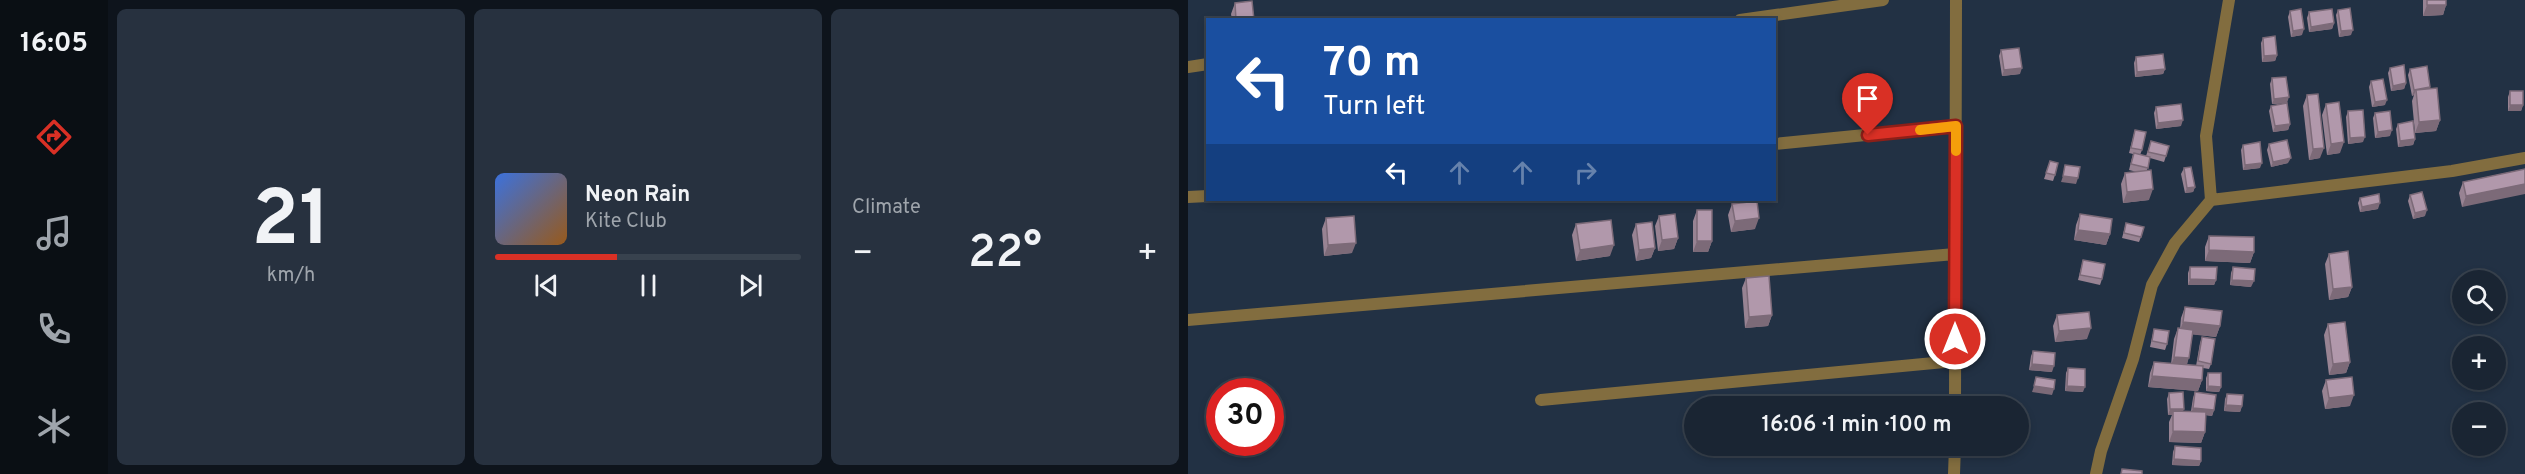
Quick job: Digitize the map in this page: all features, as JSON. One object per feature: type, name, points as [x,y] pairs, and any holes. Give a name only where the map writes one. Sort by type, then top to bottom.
[{"type":"street","points":[[1754,18],[1883,0]]},
{"type":"street","points":[[1955,396],[1956,0]]},
{"type":"street","points":[[2211,200],[2206,136],[2229,0]]},
{"type":"street","points":[[1188,67],[1206,64]]},
{"type":"street","points":[[1776,144],[1956,126]]},
{"type":"street","points":[[2096,474],[2101,451],[2133,360],[2152,285],[2175,243],[2211,200],[2452,171],[2525,158]]},
{"type":"street","points":[[1188,197],[1206,196]]},
{"type":"street","points":[[1188,320],[1955,254]]},
{"type":"street","points":[[1540,400],[1955,361]]},
{"type":"street","points":[[1954,474],[1955,456]]},
{"type":"building","points":[[2427,0],[2446,0],[2446,5],[2427,5]]},
{"type":"building","points":[[1252,1],[1254,18],[1236,18],[1235,3]]},
{"type":"building","points":[[2350,8],[2353,30],[2341,31],[2338,10]]},
{"type":"building","points":[[2301,9],[2304,29],[2293,31],[2290,11]]},
{"type":"building","points":[[2332,9],[2334,23],[2311,27],[2309,12]]},
{"type":"building","points":[[2275,36],[2277,55],[2264,56],[2263,38]]},
{"type":"building","points":[[2019,48],[2022,68],[2004,70],[2001,50]]},
{"type":"building","points":[[2163,54],[2165,69],[2137,72],[2136,57]]},
{"type":"building","points":[[2404,65],[2406,83],[2393,86],[2390,68]]},
{"type":"building","points":[[2427,66],[2430,87],[2414,90],[2410,69]]},
{"type":"building","points":[[2286,77],[2289,97],[2274,99],[2272,78]]},
{"type":"building","points":[[2383,79],[2387,100],[2375,102],[2371,81]]},
{"type":"building","points":[[2437,88],[2440,120],[2419,122],[2416,90]]},
{"type":"building","points":[[2510,91],[2523,91],[2523,105],[2510,105]]},
{"type":"building","points":[[2318,94],[2324,148],[2313,149],[2307,95]]},
{"type":"building","points":[[2339,102],[2344,142],[2331,144],[2326,104]]},
{"type":"building","points":[[2287,103],[2290,124],[2275,126],[2271,106]]},
{"type":"building","points":[[2181,104],[2183,120],[2158,123],[2156,107]]},
{"type":"building","points":[[2363,110],[2365,137],[2350,138],[2348,111]]},
{"type":"building","points":[[2390,111],[2392,130],[2378,132],[2375,113]]},
{"type":"building","points":[[2413,121],[2415,139],[2400,141],[2398,124]]},
{"type":"building","points":[[2135,130],[2146,132],[2142,150],[2131,148]]},
{"type":"building","points":[[2287,140],[2291,158],[2273,162],[2269,144]]},
{"type":"building","points":[[2151,141],[2169,146],[2166,156],[2148,152]]},
{"type":"building","points":[[2260,142],[2262,163],[2245,165],[2243,145]]},
{"type":"building","points":[[2134,153],[2150,157],[2148,168],[2131,164]]},
{"type":"building","points":[[2050,161],[2058,163],[2055,175],[2046,173]]},
{"type":"building","points":[[2065,165],[2080,167],[2078,178],[2063,176]]},
{"type":"building","points":[[2191,167],[2195,187],[2187,188],[2184,168]]},
{"type":"building","points":[[2525,169],[2525,184],[2466,196],[2463,182]]},
{"type":"building","points":[[2151,170],[2153,189],[2127,192],[2125,173]]},
{"type":"building","points":[[2422,192],[2427,210],[2415,213],[2410,195]]},
{"type":"building","points":[[2379,194],[2380,203],[2362,207],[2360,198]]},
{"type":"building","points":[[1757,201],[1759,218],[1735,221],[1732,204]]},
{"type":"building","points":[[1697,210],[1712,210],[1712,241],[1697,241]]},
{"type":"building","points":[[1675,214],[1678,238],[1662,240],[1659,216]]},
{"type":"building","points":[[2080,214],[2112,219],[2110,234],[2078,230]]},
{"type":"building","points":[[1354,216],[1356,243],[1328,245],[1326,218]]},
{"type":"building","points":[[1611,220],[1614,245],[1580,250],[1576,224]]},
{"type":"building","points":[[1652,222],[1655,248],[1639,250],[1636,224]]},
{"type":"building","points":[[2126,223],[2144,227],[2141,237],[2124,233]]},
{"type":"building","points":[[2209,236],[2254,237],[2254,252],[2209,250]]},
{"type":"building","points":[[2348,251],[2352,287],[2333,289],[2329,254]]},
{"type":"building","points":[[2083,260],[2105,264],[2102,279],[2080,275]]},
{"type":"building","points":[[2190,267],[2217,267],[2216,280],[2190,279]]},
{"type":"building","points":[[2233,267],[2255,269],[2254,281],[2232,280]]},
{"type":"building","points":[[1769,276],[1772,315],[1749,317],[1746,278]]},
{"type":"building","points":[[2185,307],[2222,311],[2220,326],[2183,322]]},
{"type":"building","points":[[2089,312],[2091,328],[2059,331],[2057,315]]},
{"type":"building","points":[[2345,322],[2350,362],[2333,364],[2328,324]]},
{"type":"building","points":[[2178,328],[2193,330],[2189,358],[2174,357]]},
{"type":"building","points":[[2154,329],[2169,331],[2167,344],[2152,341]]},
{"type":"building","points":[[2202,337],[2215,339],[2211,364],[2198,361]]},
{"type":"building","points":[[2033,351],[2055,353],[2054,366],[2032,364]]},
{"type":"building","points":[[2154,362],[2203,366],[2202,380],[2152,376]]},
{"type":"building","points":[[2068,368],[2085,369],[2085,387],[2067,386]]},
{"type":"building","points":[[2208,373],[2221,373],[2221,387],[2208,386]]},
{"type":"building","points":[[2036,377],[2055,380],[2054,389],[2034,386]]},
{"type":"building","points":[[2352,377],[2354,395],[2329,398],[2326,380]]},
{"type":"building","points":[[2183,392],[2184,409],[2170,409],[2169,393]]},
{"type":"building","points":[[2195,392],[2216,395],[2214,410],[2193,408]]},
{"type":"building","points":[[2227,394],[2243,395],[2242,406],[2226,405]]},
{"type":"building","points":[[2173,411],[2206,412],[2205,432],[2173,431]]},
{"type":"building","points":[[2175,446],[2201,448],[2201,461],[2174,459]]},
{"type":"building","points":[[2122,469],[2142,471],[2142,474],[2121,474]]},
{"type":"slow traffic","points":[[1920,130],[1956,126],[1956,151]]},
{"type":"route","points":[[1868,135],[1956,126],[1955,339]]}]
